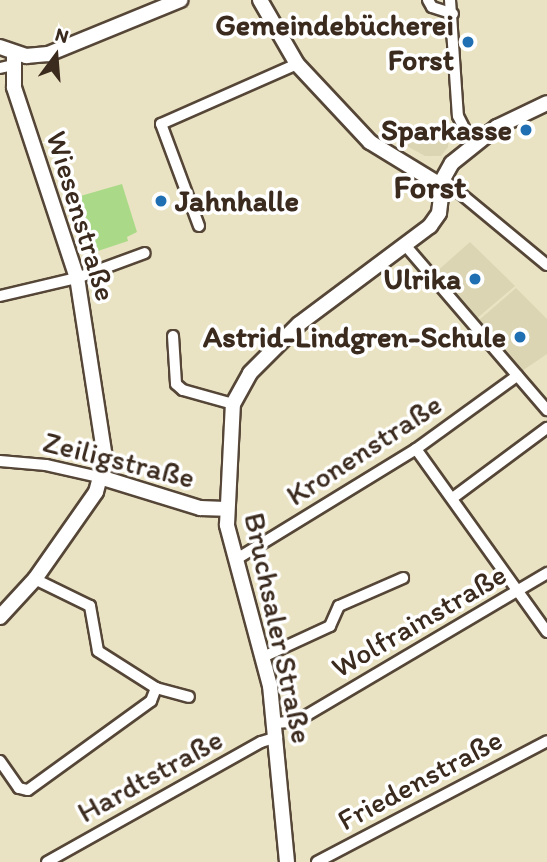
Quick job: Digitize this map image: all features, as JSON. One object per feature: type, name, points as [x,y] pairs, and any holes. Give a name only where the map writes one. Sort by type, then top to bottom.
[{"type":"street","points":[[7,58],[37,56],[62,50],[180,0]]},
{"type":"street","points":[[260,0],[297,64],[380,149],[442,182],[547,265]]},
{"type":"street","points":[[428,0],[432,7],[453,14]]},
{"type":"street","points":[[450,0],[458,116],[473,145]]},
{"type":"street","name":"Wiesenstraße","points":[[7,58],[14,87],[77,278],[106,458],[103,478]]},
{"type":"street","points":[[199,226],[161,124],[297,64]]},
{"type":"street","points":[[442,182],[473,145],[505,123],[547,103]]},
{"type":"street","name":"Bruchsaler Straße","points":[[287,862],[277,730],[263,657],[235,560],[225,509],[233,404],[250,373],[299,324],[405,246],[435,219],[442,182]]},
{"type":"street","points":[[405,246],[547,410]]},
{"type":"street","points":[[0,296],[77,278],[145,253]]},
{"type":"street","points":[[173,336],[176,384],[183,390],[233,404]]},
{"type":"street","name":"Kronenstraße","points":[[235,560],[416,449],[517,376]]},
{"type":"street","points":[[454,496],[547,428]]},
{"type":"street","points":[[416,449],[454,496],[547,632]]},
{"type":"street","name":"Zeiligstraße","points":[[0,461],[46,465],[103,478],[200,508],[225,509]]},
{"type":"street","points":[[0,617],[35,579],[103,478]]},
{"type":"street","name":"Wolfrainstraße","points":[[277,730],[519,593],[547,573]]},
{"type":"street","points":[[263,657],[330,626],[339,606],[403,578]]},
{"type":"street","points":[[35,579],[90,606],[98,651],[156,688],[189,697]]},
{"type":"street","points":[[0,761],[19,788],[28,790],[151,701],[156,688]]},
{"type":"street","name":"Hardtstraße","points":[[47,862],[261,742],[277,730]]},
{"type":"street","name":"Friedenstraße","points":[[317,862],[547,741]]},
{"type":"shaded area","points":[[414,126],[432,137],[449,133],[448,147],[441,156],[425,156],[405,145]]},
{"type":"shaded area","name":"Ulrika","points":[[470,242],[515,286],[475,320],[436,272]]},
{"type":"shaded area","name":"Astrid-Lindgren-Schule","points":[[516,288],[547,319],[547,354],[522,371],[479,320]]},
{"type":"green space","points":[[122,184],[137,232],[127,237],[128,241],[89,254],[70,199]]},
{"type":"water","points":[[448,124],[449,133],[432,137],[428,134],[432,130],[421,126]]},
{"type":"place","name":"Gemeindebücherei Forst","points":[[468,42]]},
{"type":"place","name":"Sparkasse","points":[[526,130]]},
{"type":"place","name":"Jahnhalle","points":[[161,201]]},
{"type":"place","name":"Ulrika","points":[[475,279]]},
{"type":"place","name":"Astrid-Lindgren-Schule","points":[[520,337]]},
{"type":"district","name":"Forst","points":[[430,187]]}]
